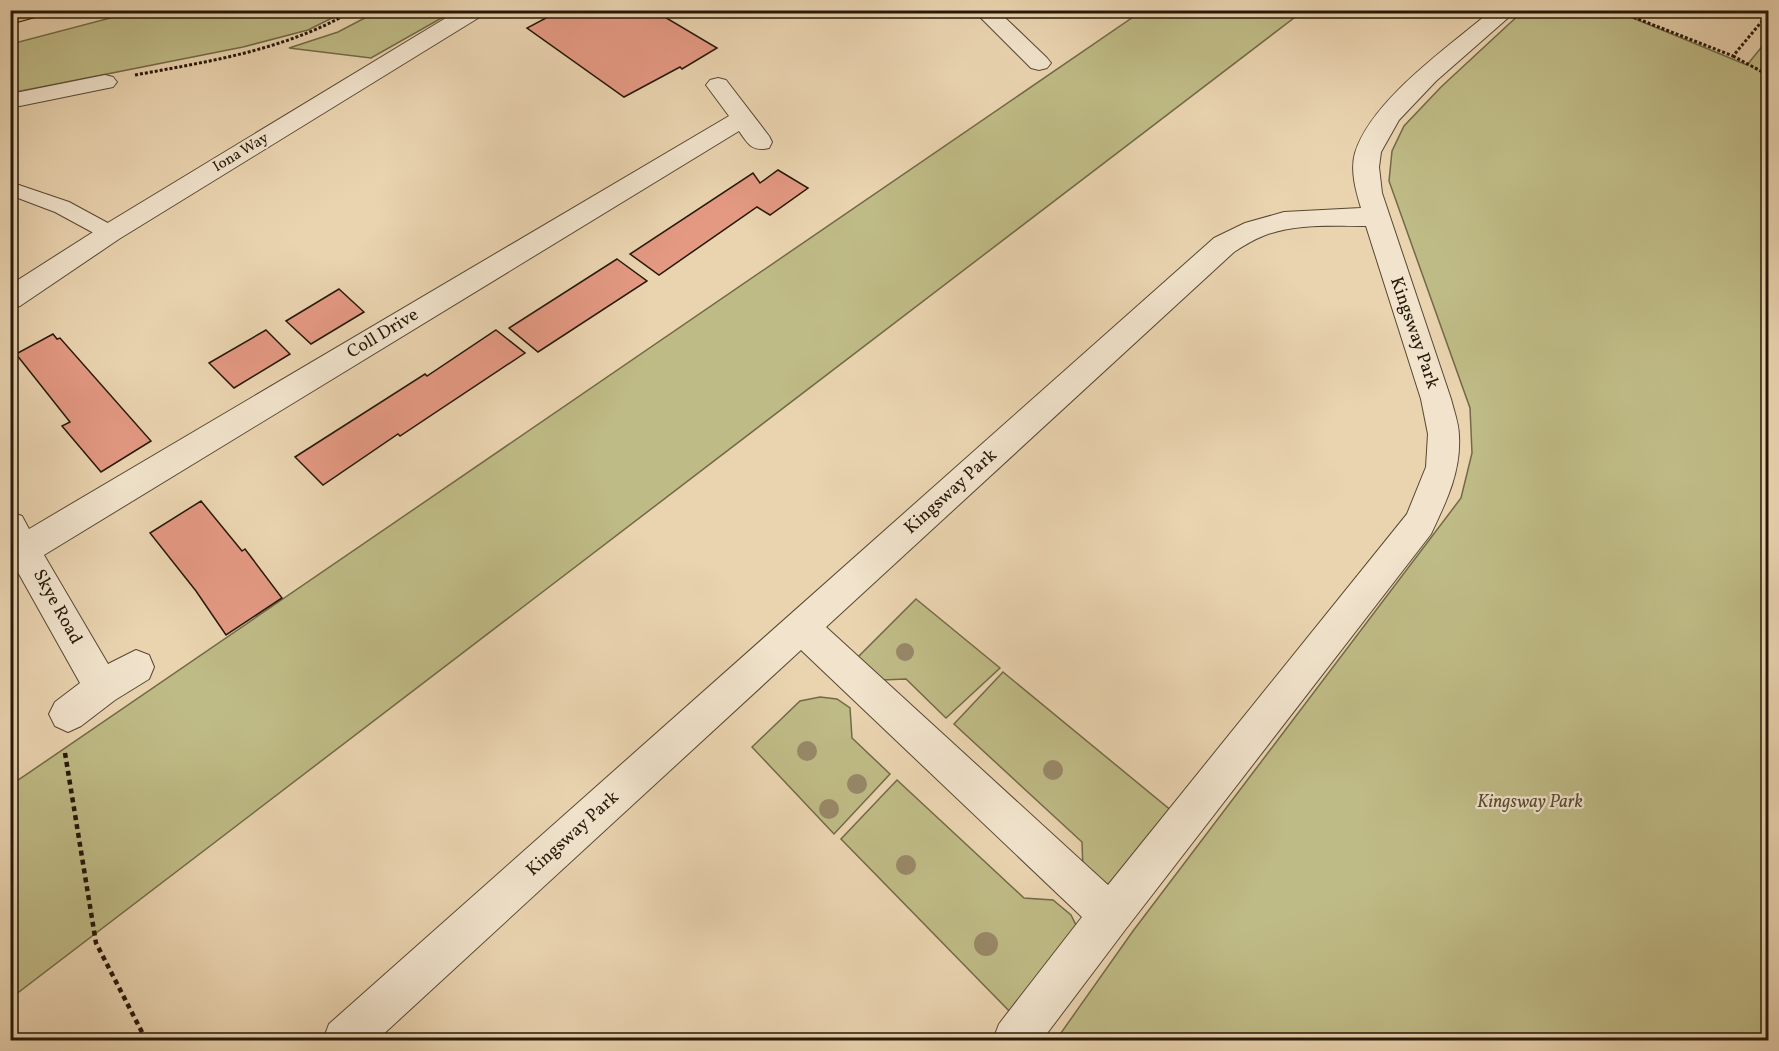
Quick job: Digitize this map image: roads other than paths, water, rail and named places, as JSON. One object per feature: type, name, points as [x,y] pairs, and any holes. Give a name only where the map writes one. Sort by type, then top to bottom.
[{"type":"highway","points":[[10,17],[34,10]]},
{"type":"street","name":"Iona Way","points":[[10,299],[110,232],[475,10]]},
{"type":"street","points":[[984,10],[1039,63]]},
{"type":"street","name":"Kingsway Park","points":[[1015,1041],[1110,915],[1419,524],[1432,497],[1442,466],[1444,434],[1437,399],[1376,217],[1366,173],[1368,154],[1374,136],[1400,103],[1506,10]]},
{"type":"street","points":[[10,101],[105,82]]},
{"type":"street","points":[[718,85],[760,142]]},
{"type":"street","name":"Coll Drive","points":[[18,538],[742,118]]},
{"type":"street","name":"Kingsway Park","points":[[345,1041],[1224,245],[1252,230],[1284,221],[1322,217],[1376,217]]},
{"type":"street","name":"Skye Road","points":[[18,538],[102,688]]},
{"type":"street","points":[[801,627],[1110,915]]},
{"type":"street","points":[[68,714],[102,688],[136,668]]},
{"type":"lane","points":[[10,188],[62,207],[110,232]]}]
